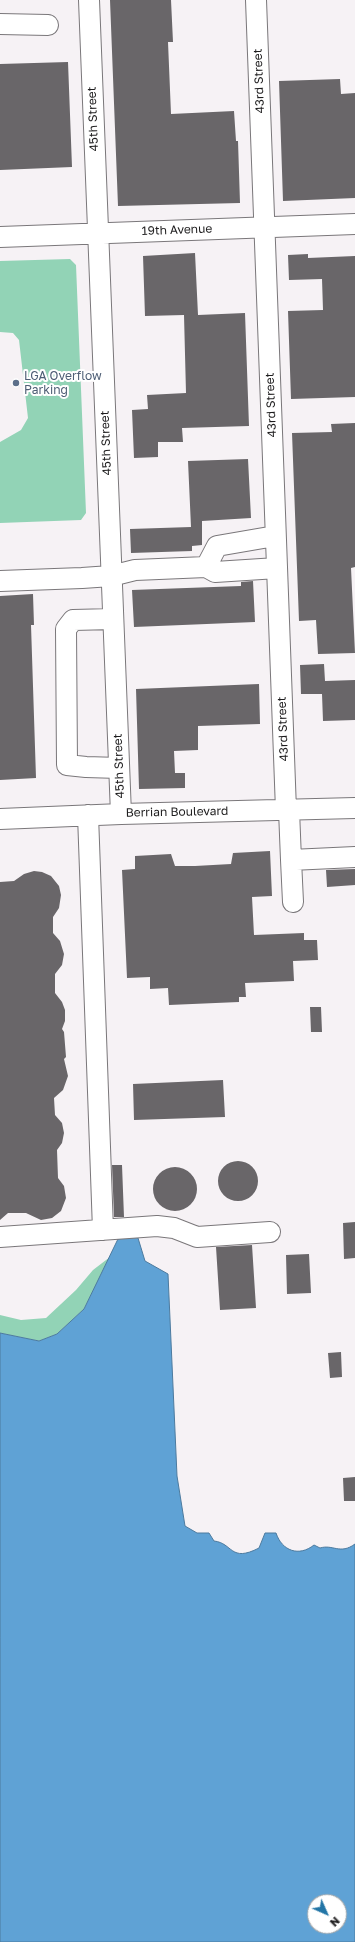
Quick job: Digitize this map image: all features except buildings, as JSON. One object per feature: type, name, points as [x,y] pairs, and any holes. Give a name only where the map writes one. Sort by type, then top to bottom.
[{"type":"street","name":"45th Street","points":[[89,0],[121,814]]},
{"type":"street","name":"43rd Street","points":[[256,0],[277,568],[293,902]]},
{"type":"street","points":[[0,24],[48,25]]},
{"type":"street","name":"19th Avenue","points":[[0,237],[355,224]]},
{"type":"street","points":[[206,567],[217,546],[276,536]]},
{"type":"street","points":[[0,581],[111,576],[135,570],[206,567],[215,572],[277,568]]},
{"type":"street","points":[[113,619],[73,620],[66,629],[67,765],[119,768]]},
{"type":"street","name":"Berrian Boulevard","points":[[0,819],[88,815],[355,808]]},
{"type":"street","points":[[88,815],[103,1230]]},
{"type":"street","points":[[291,860],[355,857]]},
{"type":"street","points":[[0,1237],[157,1226],[174,1228],[197,1237],[270,1232]]},
{"type":"green space","points":[[70,259],[76,265],[86,513],[81,520],[0,523],[0,442],[21,430],[28,418],[19,340],[13,333],[0,332],[0,261]]},
{"type":"green space","points":[[110,1257],[84,1309],[57,1334],[39,1341],[0,1333],[0,1315],[21,1320],[46,1318],[76,1290],[93,1270]]},
{"type":"water","points":[[138,1238],[145,1261],[168,1274],[177,1476],[185,1526],[197,1533],[209,1533],[214,1541],[220,1542],[233,1551],[242,1554],[259,1548],[265,1533],[276,1533],[282,1544],[287,1548],[297,1551],[303,1551],[314,1545],[320,1548],[329,1547],[345,1549],[355,1544],[355,1942],[0,1942],[0,1333],[39,1341],[57,1334],[84,1309],[118,1239]]},
{"type":"place","name":"LGA Overflow Parking","points":[[16,383]]}]
